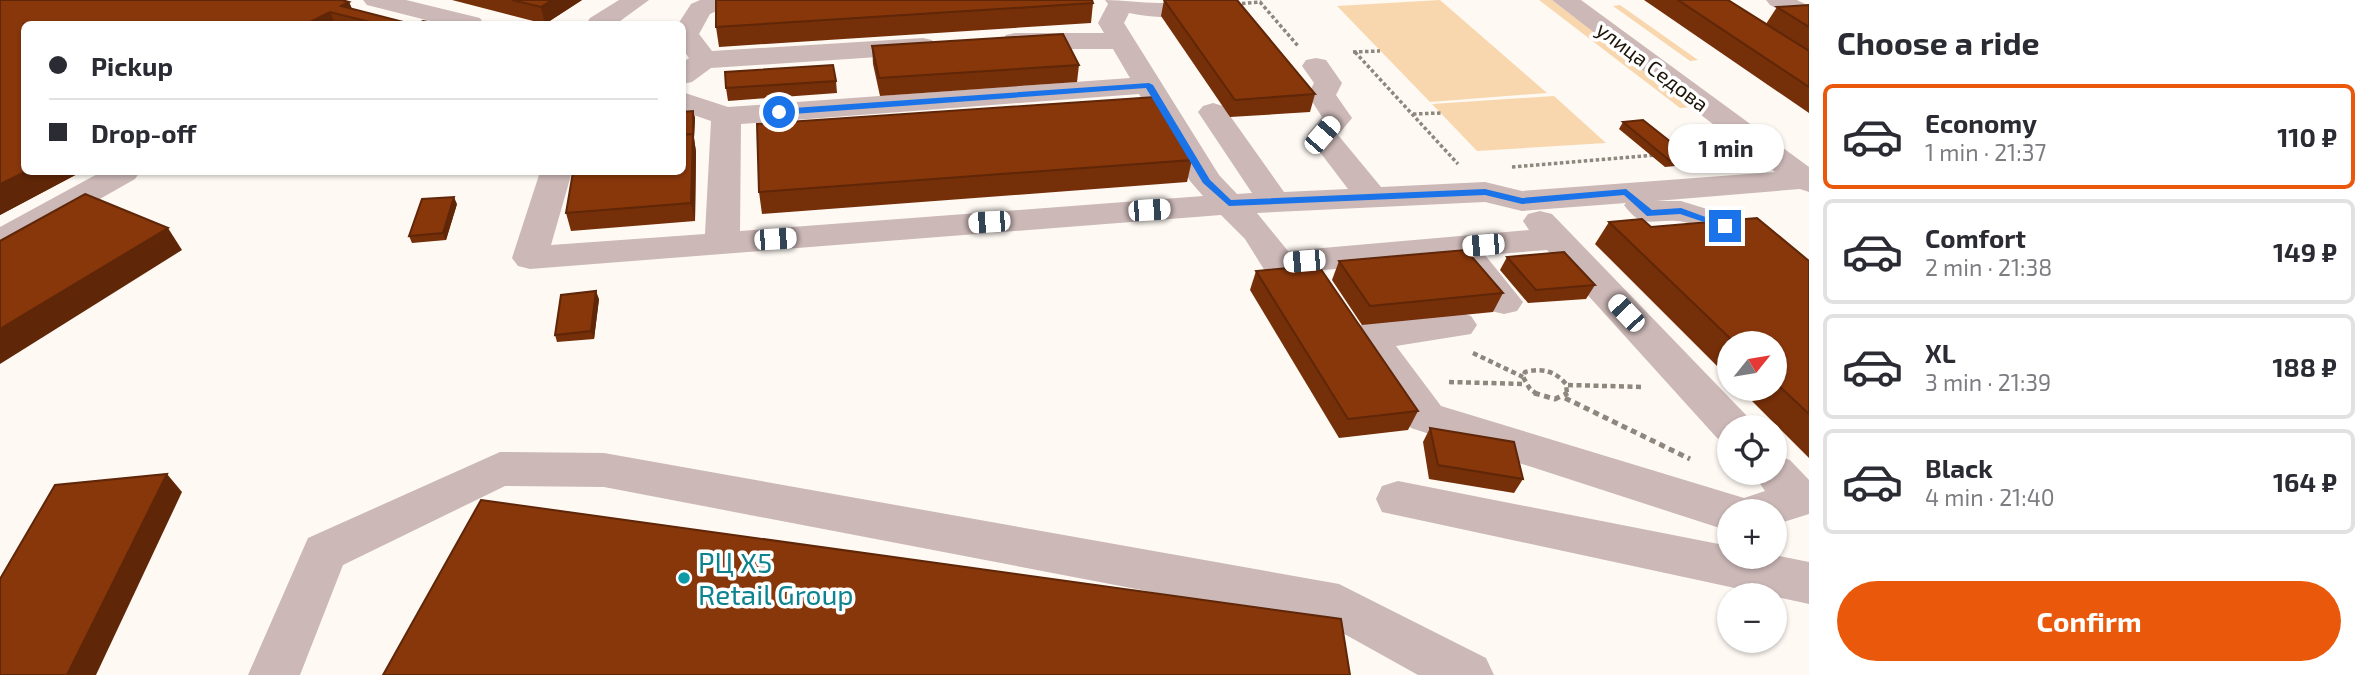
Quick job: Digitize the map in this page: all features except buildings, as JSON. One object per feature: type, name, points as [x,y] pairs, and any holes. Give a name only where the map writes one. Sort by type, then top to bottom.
[{"type":"street","points":[[376,0],[459,21]]},
{"type":"street","points":[[604,21],[636,0]]},
{"type":"street","points":[[686,31],[700,9],[721,0]]},
{"type":"street","name":"улица Седова","points":[[1565,0],[1808,175]]},
{"type":"street","name":"улица Седова","points":[[1591,0],[1808,175]]},
{"type":"street","points":[[1779,0],[1809,18]]},
{"type":"street","points":[[1190,8],[1156,10],[1120,2],[1111,23],[1206,181],[1257,232],[1278,263],[1557,238]]},
{"type":"street","points":[[686,37],[704,60]]},
{"type":"street","points":[[988,42],[1056,38],[1083,43],[1122,41]]},
{"type":"street","points":[[686,73],[704,60],[948,45]]},
{"type":"street","points":[[1316,66],[1328,83],[1322,95],[1337,118],[1322,135],[1371,196]]},
{"type":"street","points":[[686,102],[726,116],[1155,95]]},
{"type":"street","points":[[996,116],[1155,95]]},
{"type":"street","points":[[1213,112],[1273,200]]},
{"type":"street","points":[[722,243],[726,116]]},
{"type":"street","points":[[0,241],[119,175]]},
{"type":"street","points":[[555,175],[530,258],[1273,200],[1485,192],[1522,201],[1808,175]]},
{"type":"street","points":[[1626,192],[1650,214],[1681,211],[1747,233],[1809,285]]},
{"type":"street","points":[[1522,201],[1721,415]]},
{"type":"street","points":[[1458,247],[1504,302]]},
{"type":"street","points":[[1458,325],[1368,336],[1426,417],[1717,508]]},
{"type":"street","points":[[274,675],[325,552],[500,468],[604,470],[1339,606],[1468,675]]},
{"type":"street","points":[[1786,485],[1799,499],[1787,503]]},
{"type":"street","points":[[1398,499],[1778,571]]},
{"type":"path","points":[[1190,8],[1260,2],[1316,66]]},
{"type":"path","points":[[1355,52],[1464,171]]},
{"type":"path","points":[[1412,115],[1441,113]]},
{"type":"path","points":[[1668,151],[1723,147]]},
{"type":"path","points":[[1505,167],[1653,157],[1661,154]]},
{"type":"path","points":[[1565,398],[1568,385],[1547,370],[1525,372],[1525,384],[1539,395],[1557,400],[1565,398],[1698,463]]},
{"type":"path","points":[[1400,381],[1525,384]]},
{"type":"shaded area","points":[[1440,0],[1547,93],[1430,102],[1337,6]]},
{"type":"shaded area","points":[[1539,0],[1552,0],[1693,107],[1680,108]]},
{"type":"shaded area","points":[[1620,5],[1698,60],[1690,61],[1613,6]]},
{"type":"shaded area","points":[[1554,96],[1606,143],[1477,151],[1432,104]]},
{"type":"place","name":"РЦ X5 Retail Group","points":[[684,578]]},
{"type":"route","points":[[779,112],[1149,85],[1206,181],[1229,204],[1485,192],[1522,201],[1626,192],[1650,214],[1681,211],[1725,226]]}]
